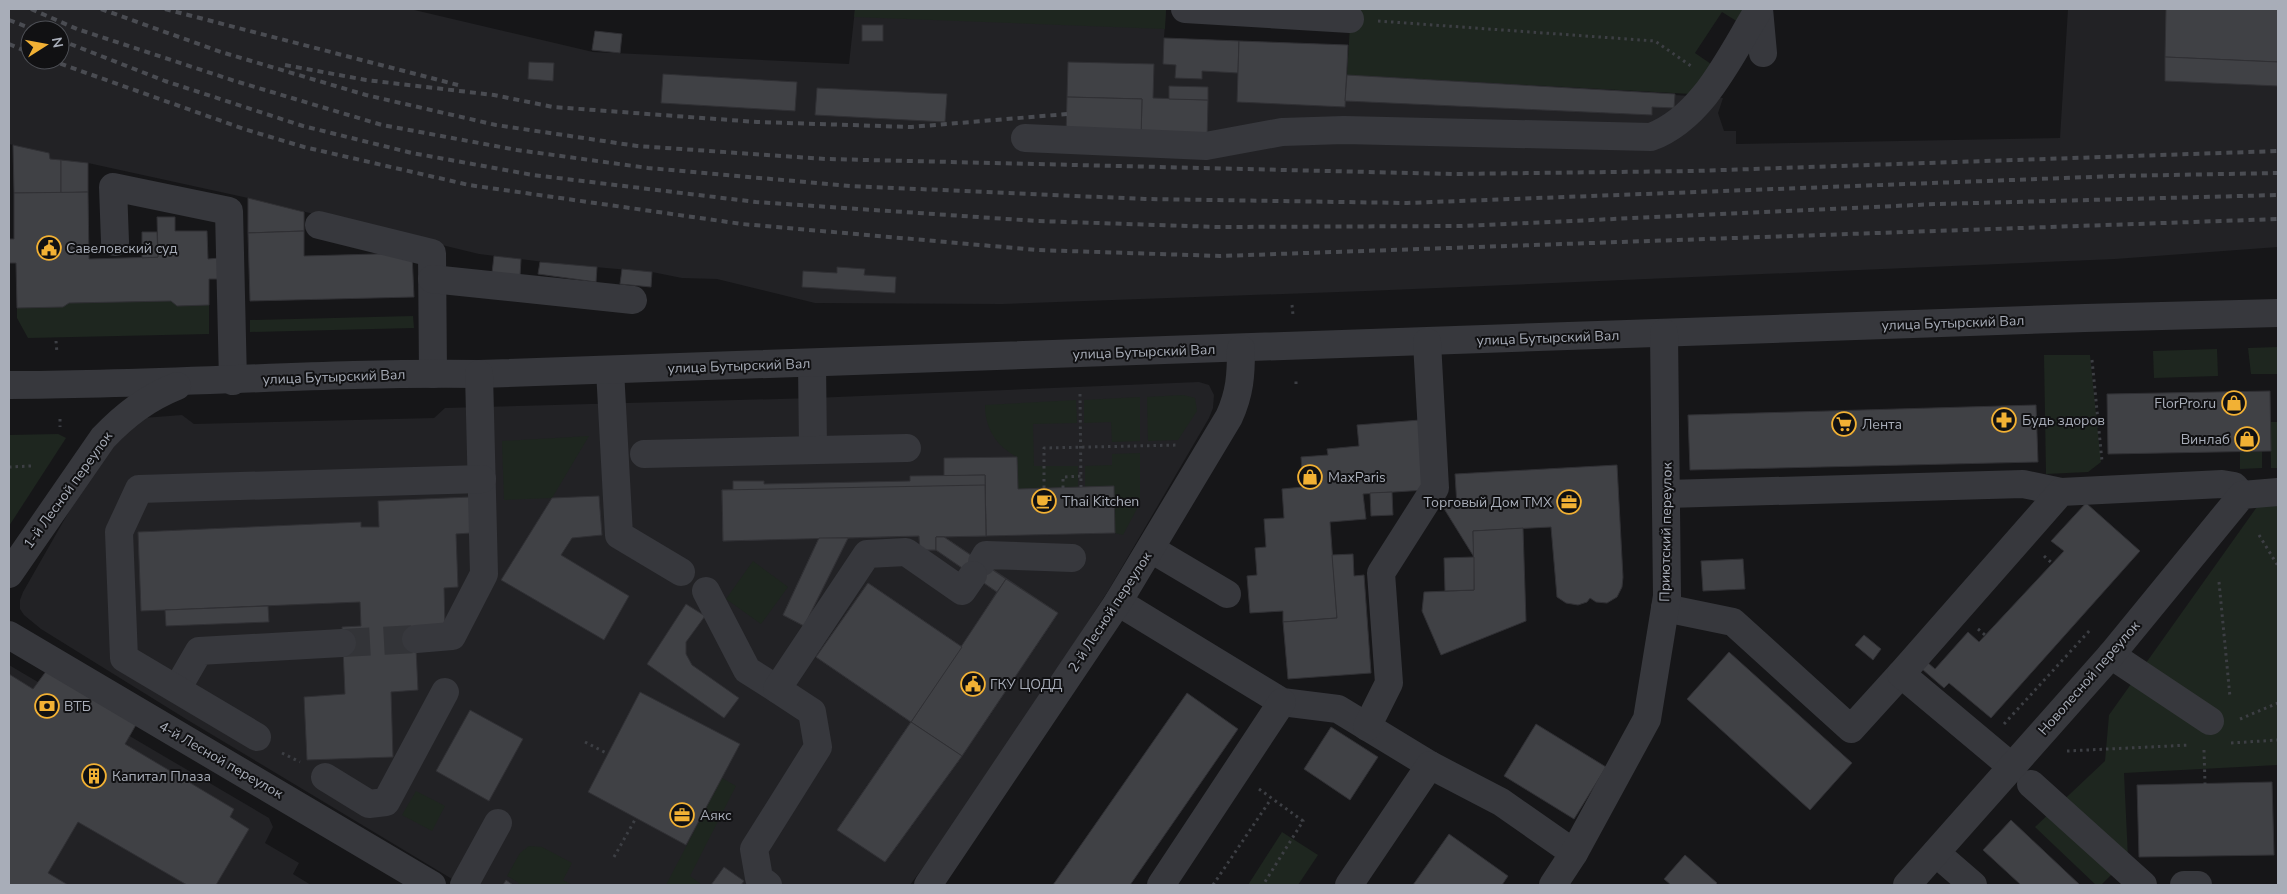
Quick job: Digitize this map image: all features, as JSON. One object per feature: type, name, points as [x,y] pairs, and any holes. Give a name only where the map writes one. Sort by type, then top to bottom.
[{"type":"street","points":[[1185,9],[1350,19]]},
{"type":"street","points":[[1025,138],[1206,146],[1282,132],[1344,130],[1651,137],[1676,124],[1714,82],[1759,9],[1763,53]]},
{"type":"street","points":[[114,242],[113,187],[229,211],[233,381]]},
{"type":"street","points":[[318,225],[432,253],[433,374]]},
{"type":"street","points":[[432,279],[634,300]]},
{"type":"street","name":"улица Бутырский Вал","points":[[9,385],[185,383],[610,370],[2278,313]]},
{"type":"street","name":"Приютский переулок","points":[[1554,885],[1574,854],[1647,719],[1665,608],[1667,494],[1664,333]]},
{"type":"street","points":[[1367,727],[1389,683],[1381,573],[1435,488],[1426,342]]},
{"type":"street","name":"2-й Лесной переулок","points":[[928,885],[1118,602],[1232,411],[1238,397],[1241,349]]},
{"type":"street","points":[[812,363],[813,450]]},
{"type":"street","points":[[610,370],[619,536],[680,572]]},
{"type":"street","points":[[416,639],[452,636],[484,574],[480,374]]},
{"type":"street","name":"1-й Лесной переулок","points":[[9,574],[103,438],[121,420],[144,402],[185,383]]},
{"type":"street","points":[[644,454],[907,448]]},
{"type":"street","points":[[257,737],[124,658],[118,532],[139,489],[482,479]]},
{"type":"street","points":[[1667,494],[2024,484],[2062,492],[2222,484],[2234,486],[2242,495],[2278,492]]},
{"type":"street","points":[[1665,608],[1733,622],[1851,729],[2062,492]]},
{"type":"street","name":"Новолесной переулок","points":[[1907,885],[1936,853],[2021,776],[2111,655],[2242,495]]},
{"type":"street","points":[[1151,549],[1227,594]]},
{"type":"street","points":[[776,689],[867,554],[906,552],[962,590],[986,555],[1072,558]]},
{"type":"street","points":[[706,591],[747,670],[812,712],[818,747],[754,849],[759,878],[768,885]]},
{"type":"street","points":[[1118,602],[1282,702],[1338,709],[1430,765],[1501,802],[1574,854]]},
{"type":"street","name":"4-й Лесной переулок","points":[[9,635],[432,885]]},
{"type":"street","points":[[176,689],[199,650],[342,643]]},
{"type":"street","points":[[2111,655],[2218,733]]},
{"type":"street","points":[[1901,674],[2021,776],[2143,885]]},
{"type":"street","points":[[325,777],[370,804],[386,802],[445,692]]},
{"type":"street","points":[[1161,885],[1282,702]]},
{"type":"street","points":[[1349,885],[1430,765]]},
{"type":"street","points":[[350,836],[370,804]]},
{"type":"street","points":[[464,885],[498,823]]},
{"type":"street","points":[[1936,853],[1973,885]]},
{"type":"street","points":[[2184,885],[2198,885]]},
{"type":"path","points":[[1350,19],[1655,41],[1714,82]]},
{"type":"path","points":[[1292,305],[1293,316]]},
{"type":"path","points":[[56,341],[57,353]]},
{"type":"path","points":[[2092,360],[2105,489]]},
{"type":"path","points":[[1296,378],[1296,384]]},
{"type":"path","points":[[1080,394],[1081,487]]},
{"type":"path","points":[[60,419],[60,427]]},
{"type":"path","points":[[1044,488],[1044,448],[1184,445]]},
{"type":"path","points":[[9,466],[32,466]]},
{"type":"path","points":[[1063,488],[1063,477],[1081,476]]},
{"type":"path","points":[[2259,535],[2278,566]]},
{"type":"path","points":[[2205,784],[2218,733],[2219,582]]},
{"type":"path","points":[[2218,733],[2278,702]]},
{"type":"path","points":[[2218,733],[2234,743],[2278,740]]},
{"type":"path","points":[[2218,733],[2234,743]]},
{"type":"path","points":[[585,742],[608,754]]},
{"type":"path","points":[[2060,751],[2195,745]]},
{"type":"path","points":[[1236,773],[1304,821],[1262,885]]},
{"type":"path","points":[[1213,885],[1272,798]]},
{"type":"path","points":[[614,857],[636,818]]},
{"type":"shaded area","points":[[9,9],[410,9],[593,52],[849,64],[855,9],[1166,9],[1164,38],[1348,45],[1347,75],[1723,98],[1718,113],[1724,131],[1736,131],[1736,144],[2060,138],[2068,9],[2278,9],[2278,247],[2115,259],[1366,291],[1002,304],[815,303],[717,279],[682,278],[652,272],[560,264],[479,254],[248,198],[88,163],[50,159],[49,153],[9,144]]},
{"type":"shaded area","points":[[855,9],[1166,9],[1165,29],[854,17]]},
{"type":"shaded area","points":[[1351,9],[1746,9],[1738,22],[1722,12],[1695,53],[1711,64],[1691,94],[1347,75]]},
{"type":"shaded area","points":[[171,301],[177,306],[209,305],[209,334],[28,338],[17,318],[17,308],[69,303]]},
{"type":"shaded area","points":[[413,316],[414,328],[250,332],[250,320]]},
{"type":"shaded area","points":[[2278,347],[2278,374],[2251,374],[2248,348]]},
{"type":"shaded area","points":[[2217,349],[2218,376],[2154,378],[2153,351]]},
{"type":"shaded area","points":[[2044,355],[2090,355],[2101,462],[2088,472],[2046,474]]},
{"type":"shaded area","points":[[1199,382],[1209,385],[1214,395],[1213,408],[1209,418],[1108,591],[967,808],[910,885],[462,885],[186,719],[41,629],[24,615],[20,609],[20,600],[23,592],[87,480],[127,425],[143,418],[182,415],[194,424],[434,418],[445,408],[813,398]]},
{"type":"shaded area","points":[[1183,395],[1195,398],[1197,411],[1178,440],[1148,441],[1147,397]]},
{"type":"shaded area","points":[[1140,397],[1140,441],[1112,442],[1111,422],[1084,423],[1084,400]]},
{"type":"shaded area","points":[[1076,400],[1077,423],[1033,424],[1034,466],[1078,466],[1078,487],[1018,489],[1017,457],[1003,447],[993,436],[987,421],[985,405]]},
{"type":"shaded area","points":[[2270,422],[2278,422],[2278,468],[2271,468]]},
{"type":"shaded area","points":[[58,434],[66,438],[9,526],[9,435]]},
{"type":"shaded area","points":[[589,436],[552,498],[504,500],[502,441]]},
{"type":"shaded area","points":[[2262,451],[2262,468],[2240,469],[2240,452]]},
{"type":"shaded area","points":[[1140,453],[1140,503],[1123,535],[1115,533],[1114,486],[1085,487],[1085,466],[1112,465],[1112,454]]},
{"type":"shaded area","points":[[2259,504],[2278,504],[2278,765],[2124,773],[2128,858],[2101,885],[2096,885],[2035,827],[2105,761],[2109,715]]},
{"type":"shaded area","points":[[753,561],[788,587],[761,624],[726,599]]},
{"type":"shaded area","name":"Капитал Плаза","points":[[9,665],[269,818],[273,827],[265,843],[299,863],[293,874],[311,885],[9,885]]},
{"type":"shaded area","points":[[722,778],[736,786],[690,876],[702,885],[666,885]]},
{"type":"shaded area","points":[[416,791],[445,806],[432,831],[402,815]]},
{"type":"shaded area","points":[[1282,832],[1318,855],[1298,885],[1248,885]]},
{"type":"shaded area","points":[[529,846],[542,847],[572,863],[563,880],[572,885],[518,885],[519,883],[507,876],[520,853]]},
{"type":"building","points":[[2166,9],[2278,9],[2278,62],[2165,57]]},
{"type":"building","points":[[862,25],[883,25],[883,41],[862,41]]},
{"type":"building","points":[[595,31],[622,34],[620,53],[592,50]]},
{"type":"building","points":[[1164,38],[1239,41],[1238,73],[1202,71],[1202,79],[1175,78],[1176,65],[1163,64]]},
{"type":"building","points":[[1239,41],[1348,45],[1345,107],[1237,102]]},
{"type":"building","points":[[2165,57],[2278,62],[2278,86],[2165,81]]},
{"type":"building","points":[[529,62],[554,63],[553,81],[528,79]]},
{"type":"building","points":[[1068,62],[1154,64],[1153,98],[1208,100],[1207,140],[1141,138],[1142,99],[1067,97]]},
{"type":"building","points":[[663,74],[797,82],[795,111],[661,103]]},
{"type":"building","points":[[1347,75],[1675,94],[1674,108],[1652,107],[1652,115],[1345,101]]},
{"type":"building","points":[[1169,86],[1208,87],[1208,100],[1169,99]]},
{"type":"building","points":[[817,88],[947,94],[945,122],[815,115]]},
{"type":"building","points":[[1067,97],[1142,99],[1141,138],[1066,136]]},
{"type":"building","points":[[13,145],[49,153],[50,159],[61,160],[61,193],[14,193]]},
{"type":"building","points":[[61,160],[88,163],[88,192],[61,193]]},
{"type":"building","name":"Савеловский cуд","points":[[88,192],[89,259],[158,257],[157,217],[175,217],[175,231],[207,231],[208,259],[220,258],[220,279],[209,279],[209,305],[177,306],[171,301],[69,303],[63,307],[17,308],[16,263],[9,263],[9,239],[14,239],[14,193]]},
{"type":"building","points":[[248,198],[304,212],[304,231],[248,233]]},
{"type":"building","points":[[304,231],[304,256],[412,253],[414,297],[250,301],[248,233]]},
{"type":"building","points":[[142,232],[157,232],[158,257],[142,258]]},
{"type":"building","points":[[494,256],[521,259],[520,276],[492,273]]},
{"type":"building","points":[[540,262],[597,267],[596,282],[538,274]]},
{"type":"building","points":[[837,267],[865,269],[864,275],[896,277],[895,293],[802,287],[803,271],[837,273]]},
{"type":"building","points":[[622,269],[652,272],[651,287],[620,284]]},
{"type":"building","points":[[2270,391],[2271,451],[2108,454],[2107,394]]},
{"type":"building","points":[[2036,405],[2038,462],[1690,470],[1688,415]]},
{"type":"building","points":[[1420,420],[1425,490],[1363,494],[1366,519],[1330,522],[1337,618],[1283,622],[1283,611],[1250,613],[1247,576],[1257,575],[1255,548],[1266,547],[1264,519],[1284,518],[1282,489],[1303,487],[1301,457],[1328,455],[1327,449],[1359,446],[1357,425]]},
{"type":"building","points":[[1017,457],[1018,489],[1114,486],[1115,533],[986,536],[985,475],[944,476],[944,458]]},
{"type":"building","points":[[1617,465],[1623,577],[1622,587],[1617,597],[1607,603],[1596,602],[1590,598],[1587,602],[1578,605],[1566,603],[1557,597],[1551,527],[1473,531],[1474,557],[1443,507],[1457,506],[1455,474]]},
{"type":"building","points":[[985,475],[986,536],[936,537],[936,550],[920,550],[919,536],[848,538],[804,626],[783,615],[819,538],[723,541],[722,490],[733,490],[733,481],[764,481],[764,484],[910,481],[910,476]]},
{"type":"building","points":[[985,485],[986,536],[936,537],[936,550],[920,550],[919,536],[723,541],[722,490]]},
{"type":"building","points":[[1392,492],[1393,515],[1371,516],[1370,493]]},
{"type":"building","points":[[599,496],[602,535],[572,538],[561,555],[629,596],[604,640],[501,580],[552,498]]},
{"type":"building","points":[[470,497],[471,533],[456,534],[458,587],[444,588],[445,627],[415,628],[418,690],[391,692],[393,757],[307,760],[304,697],[345,694],[342,627],[361,626],[360,602],[141,611],[138,532],[361,522],[361,527],[379,527],[378,501]]},
{"type":"building","points":[[2086,503],[2140,551],[1991,718],[1949,683],[1944,688],[1922,669],[1927,662],[1935,669],[1968,632],[1979,642],[2064,551],[2051,541]]},
{"type":"building","points":[[1523,528],[1526,621],[1441,655],[1422,611],[1424,592],[1474,590],[1473,531]]},
{"type":"building","points":[[936,537],[944,537],[1058,613],[962,756],[885,862],[837,830],[911,722],[816,657],[868,583],[962,647],[997,592],[936,550]]},
{"type":"building","points":[[936,537],[944,537],[1006,579],[997,592],[936,550]]},
{"type":"building","points":[[819,538],[848,538],[804,626],[783,615]]},
{"type":"building","points":[[1353,554],[1354,576],[1364,575],[1371,673],[1288,679],[1283,622],[1337,618],[1332,555]]},
{"type":"building","points":[[1474,557],[1474,590],[1445,591],[1444,558]]},
{"type":"building","points":[[1743,559],[1745,589],[1703,591],[1701,561]]},
{"type":"building","name":"ГКУ ЦОДД","points":[[1006,579],[1058,613],[962,756],[911,722]]},
{"type":"building","points":[[868,583],[962,647],[911,722],[816,657]]},
{"type":"building","points":[[686,604],[705,616],[686,642],[686,654],[692,665],[739,698],[724,718],[647,664]]},
{"type":"building","points":[[268,606],[269,622],[166,626],[165,610]]},
{"type":"building","points":[[1864,635],[1881,649],[1873,660],[1855,645]]},
{"type":"building","points":[[1729,652],[1852,763],[1810,810],[1687,699]]},
{"type":"building","name":"Капитал Плаза","points":[[47,670],[137,723],[125,744],[234,809],[230,817],[249,829],[216,885],[187,885],[78,822],[48,873],[68,885],[9,885],[9,674],[33,689]]},
{"type":"building","points":[[640,692],[740,744],[686,845],[588,792]]},
{"type":"building","points":[[1187,693],[1238,729],[1130,885],[1053,885]]},
{"type":"building","points":[[470,710],[523,739],[489,801],[436,771]]},
{"type":"building","points":[[911,722],[962,756],[885,862],[837,830]]},
{"type":"building","points":[[1536,724],[1606,767],[1574,819],[1504,776]]},
{"type":"building","points":[[1331,727],[1378,757],[1350,800],[1304,769]]},
{"type":"building","points":[[2272,782],[2274,855],[2139,857],[2137,785]]},
{"type":"building","points":[[2011,820],[2080,885],[2021,885],[1983,850]]},
{"type":"building","points":[[1449,834],[1508,876],[1502,885],[1413,885]]},
{"type":"building","points":[[1685,855],[1717,883],[1715,885],[1671,885],[1664,879]]},
{"type":"building","points":[[724,867],[744,881],[741,885],[711,885]]},
{"type":"building","points":[[506,880],[513,885],[503,885]]},
{"type":"tunnel","points":[[342,643],[416,639]]},
{"type":"railway","points":[[31,9],[77,29],[235,81],[382,125],[517,150],[648,168],[850,186],[1145,199],[1407,203],[2117,176],[2278,173]]},
{"type":"railway","points":[[101,9],[221,52],[366,95],[496,125],[637,146],[826,159],[1453,174],[1694,171],[2278,151]]},
{"type":"railway","points":[[165,9],[458,85]]},
{"type":"railway","points":[[9,20],[20,24]]},
{"type":"railway","points":[[9,44],[20,49]]},
{"type":"railway","points":[[70,44],[165,81],[303,126],[412,153],[533,175],[756,202],[1037,221],[1218,227],[1462,226],[1937,204],[2278,195]]},
{"type":"railway","points":[[285,65],[366,80],[494,95],[553,107],[757,122],[911,127],[1067,114]]},
{"type":"railway","points":[[70,67],[244,129],[304,147],[469,185],[742,224],[1037,250],[1220,256],[2278,219]]},
{"type":"place","name":"Савеловский cуд","points":[[49,248]]},
{"type":"place","name":"FlorPro.ru","points":[[2234,403]]},
{"type":"place","name":"Будь здоров","points":[[2004,420]]},
{"type":"place","name":"Лента","points":[[1844,424]]},
{"type":"place","name":"Винлаб","points":[[2247,439]]},
{"type":"place","name":"MaxParis","points":[[1310,477]]},
{"type":"place","name":"Thai Kitchen","points":[[1044,501]]},
{"type":"place","name":"Торговый Дом ТМХ","points":[[1569,502]]},
{"type":"place","name":"ГКУ ЦОДД","points":[[973,684]]},
{"type":"place","name":"ВТБ","points":[[47,706]]},
{"type":"place","name":"Капитал Плаза","points":[[94,776]]},
{"type":"place","name":"Аякс","points":[[682,815]]}]
